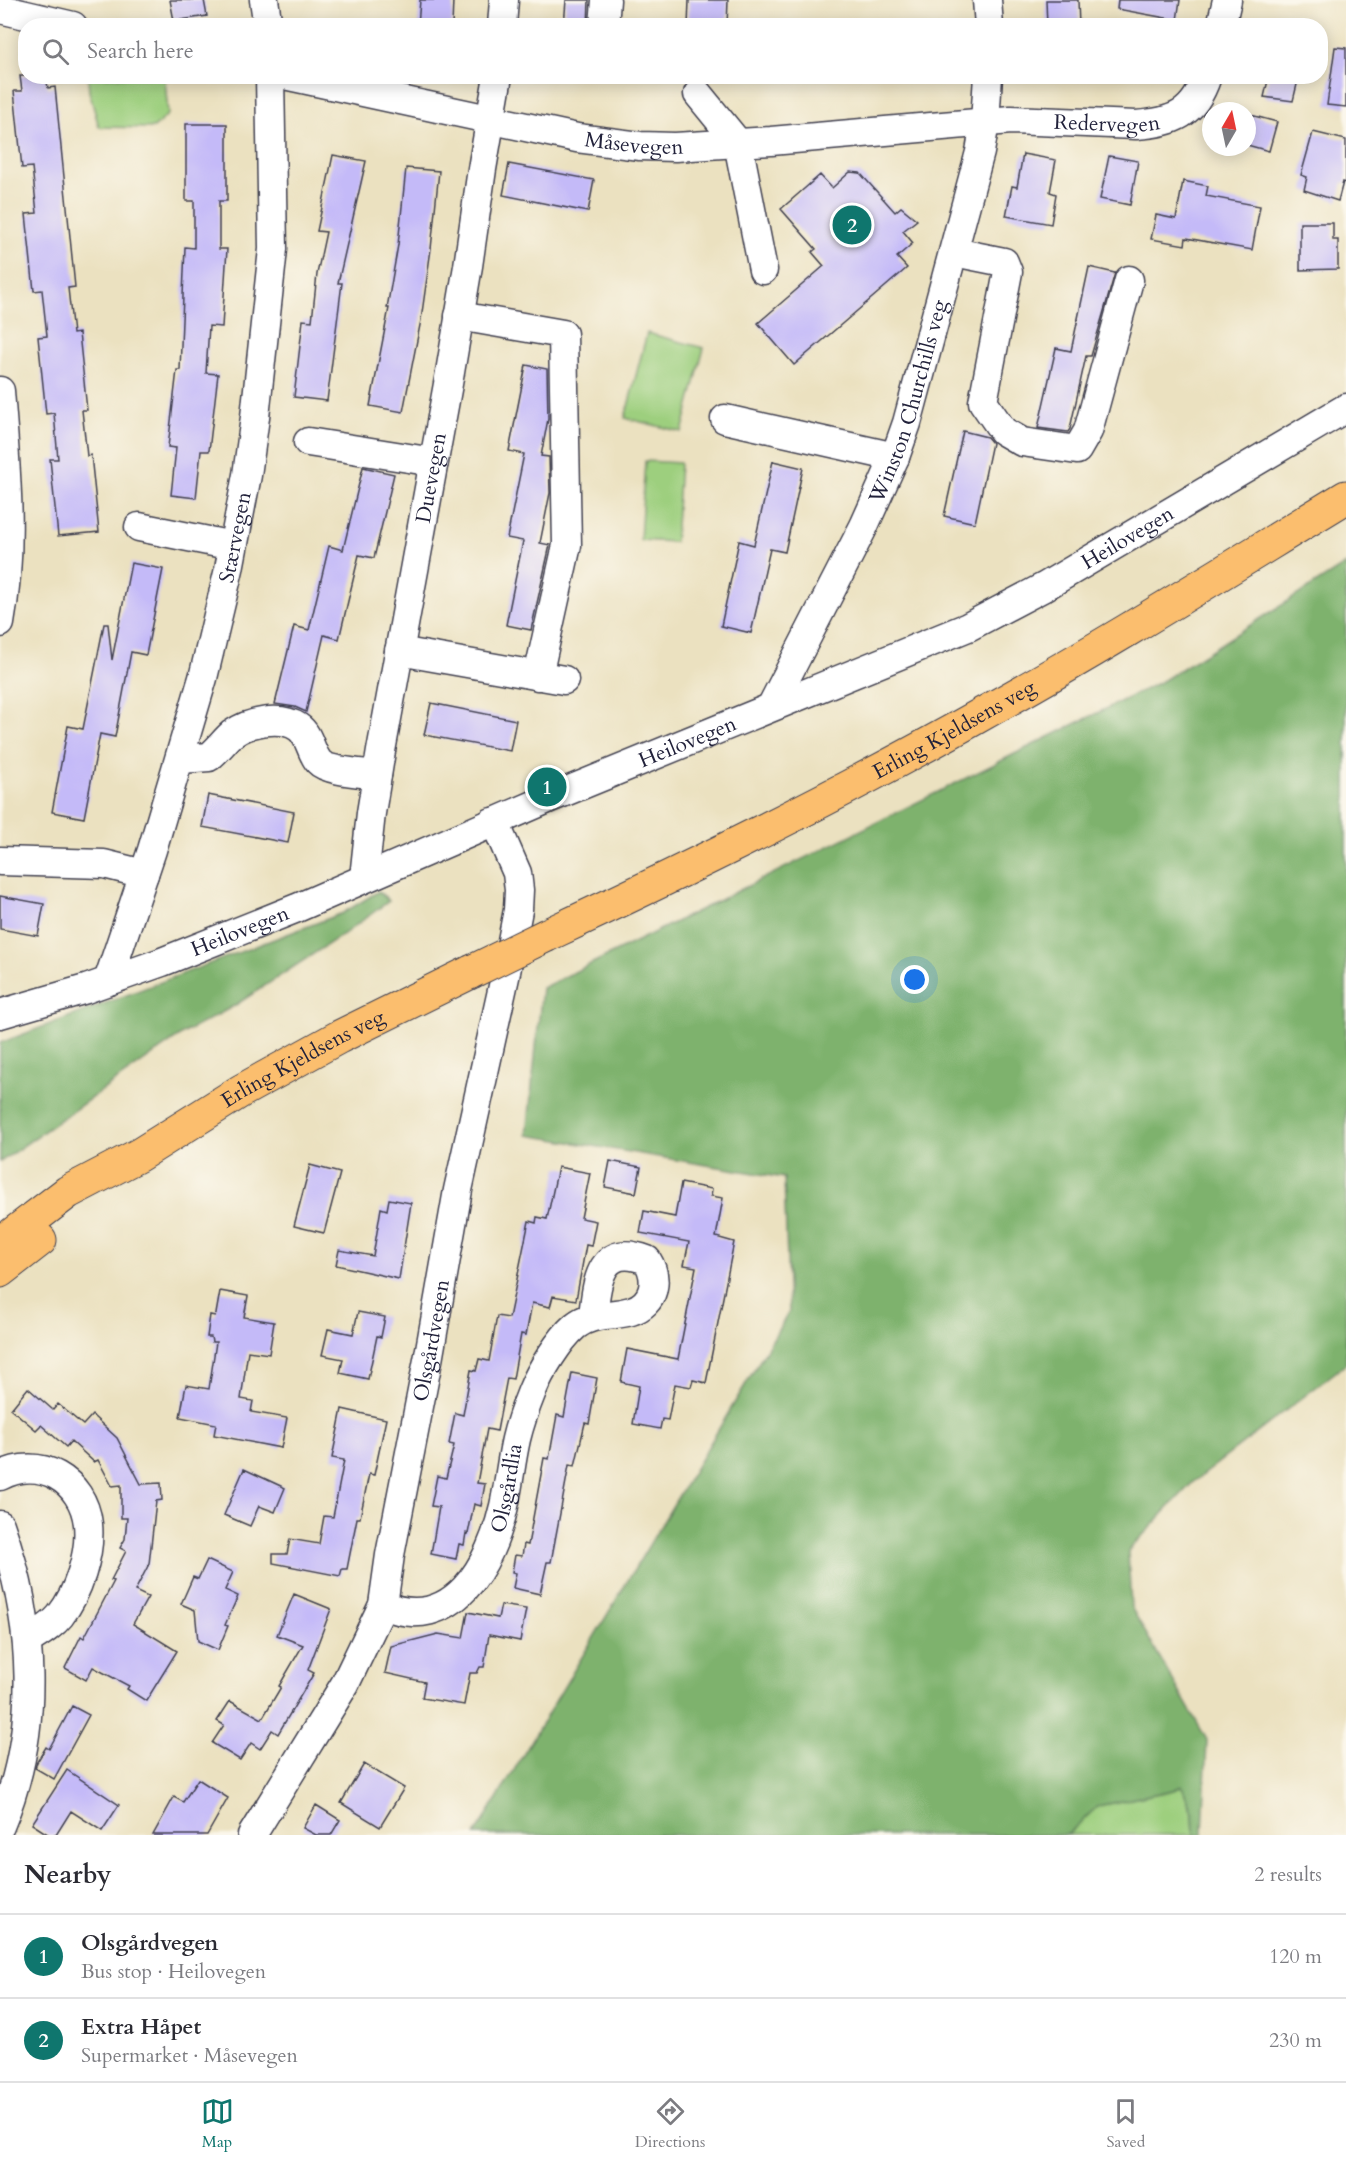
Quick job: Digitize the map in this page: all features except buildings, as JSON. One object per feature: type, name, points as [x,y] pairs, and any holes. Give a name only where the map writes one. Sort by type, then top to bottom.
[{"type":"highway","name":"Erling Kjeldsens veg","points":[[0,1244],[68,1192],[139,1155],[190,1121],[291,1062],[787,819],[892,764],[986,713],[1346,497]]},
{"type":"highway","name":"Erling Kjeldsens veg","points":[[0,1271],[98,1193],[139,1155]]},
{"type":"street","points":[[264,0],[267,18]]},
{"type":"street","points":[[503,18],[504,0]]},
{"type":"street","points":[[605,18],[606,0]]},
{"type":"street","points":[[987,0],[988,18]]},
{"type":"street","points":[[1223,18],[1227,0]]},
{"type":"street","points":[[0,9],[39,18]]},
{"type":"street","name":"Stærvegen","points":[[108,981],[180,759],[217,621],[233,546],[255,417],[273,249],[270,84]]},
{"type":"street","name":"Måsevegen","points":[[326,84],[577,138],[640,146],[675,147],[738,143],[985,122]]},
{"type":"street","name":"Duevegen","points":[[364,878],[377,775],[434,462],[497,84]]},
{"type":"street","name":"Winston Churchills veg","points":[[772,705],[864,526],[896,457],[974,178],[985,122],[987,84]]},
{"type":"street","name":"Redervegen","points":[[985,122],[1011,120],[1136,125],[1168,121],[1184,113],[1196,102],[1204,84]]},
{"type":"street","points":[[698,94],[738,143],[763,270]]},
{"type":"street","points":[[954,252],[1004,262],[1008,272],[983,402],[1003,431],[1022,442],[1077,450],[1088,431],[1129,280]]},
{"type":"street","points":[[399,651],[551,678],[567,545],[563,334],[459,316]]},
{"type":"street","points":[[0,391],[7,490],[7,571],[0,623]]},
{"type":"street","name":"Heilovegen","points":[[0,1014],[108,981],[276,916],[492,822],[772,705],[957,631],[1005,608],[1081,566],[1346,408]]},
{"type":"street","points":[[725,419],[896,457]]},
{"type":"street","points":[[308,442],[434,462]]},
{"type":"street","points":[[139,527],[233,546]]},
{"type":"street","points":[[180,759],[209,757],[232,734],[249,724],[280,721],[299,727],[309,740],[319,762],[329,767],[377,775]]},
{"type":"street","name":"Olsgårdvegen","points":[[252,1835],[345,1684],[383,1605],[390,1555],[458,1190],[518,910],[517,873],[500,834],[492,822]]},
{"type":"street","points":[[0,861],[104,864],[144,874]]},
{"type":"street","name":"Olsgårdlia","points":[[383,1605],[397,1610],[418,1612],[434,1609],[455,1599],[477,1575],[489,1553],[501,1521],[517,1435],[536,1382],[566,1336],[575,1326],[593,1316]]},
{"type":"street","points":[[0,1476],[9,1471],[34,1467],[62,1476],[80,1495],[88,1523],[85,1557],[76,1587],[61,1615],[27,1641]]},
{"type":"street","points":[[0,1525],[21,1594],[27,1641],[28,1682],[26,1730],[17,1778],[0,1826]]},
{"type":"green space","points":[[88,84],[165,84],[168,114],[154,128],[99,127]]},
{"type":"green space","points":[[647,333],[704,348],[682,432],[625,418]]},
{"type":"green space","points":[[645,461],[680,463],[675,542],[640,540]]},
{"type":"green space","points":[[1346,564],[1346,1364],[1192,1483],[1128,1551],[1131,1607],[1207,1740],[1203,1835],[1194,1835],[1193,1815],[1182,1786],[1173,1790],[1098,1806],[1067,1835],[475,1835],[789,1312],[784,1178],[527,1135],[542,988],[1164,680]]},
{"type":"green space","points":[[379,891],[389,901],[344,934],[234,1006],[184,1033],[0,1162],[0,1043],[343,913]]},
{"type":"green space","points":[[1182,1786],[1193,1815],[1194,1835],[1067,1835],[1097,1806],[1173,1790]]},
{"type":"place","name":"Extra Håpet","points":[[852,225]]},
{"type":"place","name":"Olsgårdvegen","points":[[547,787]]}]
